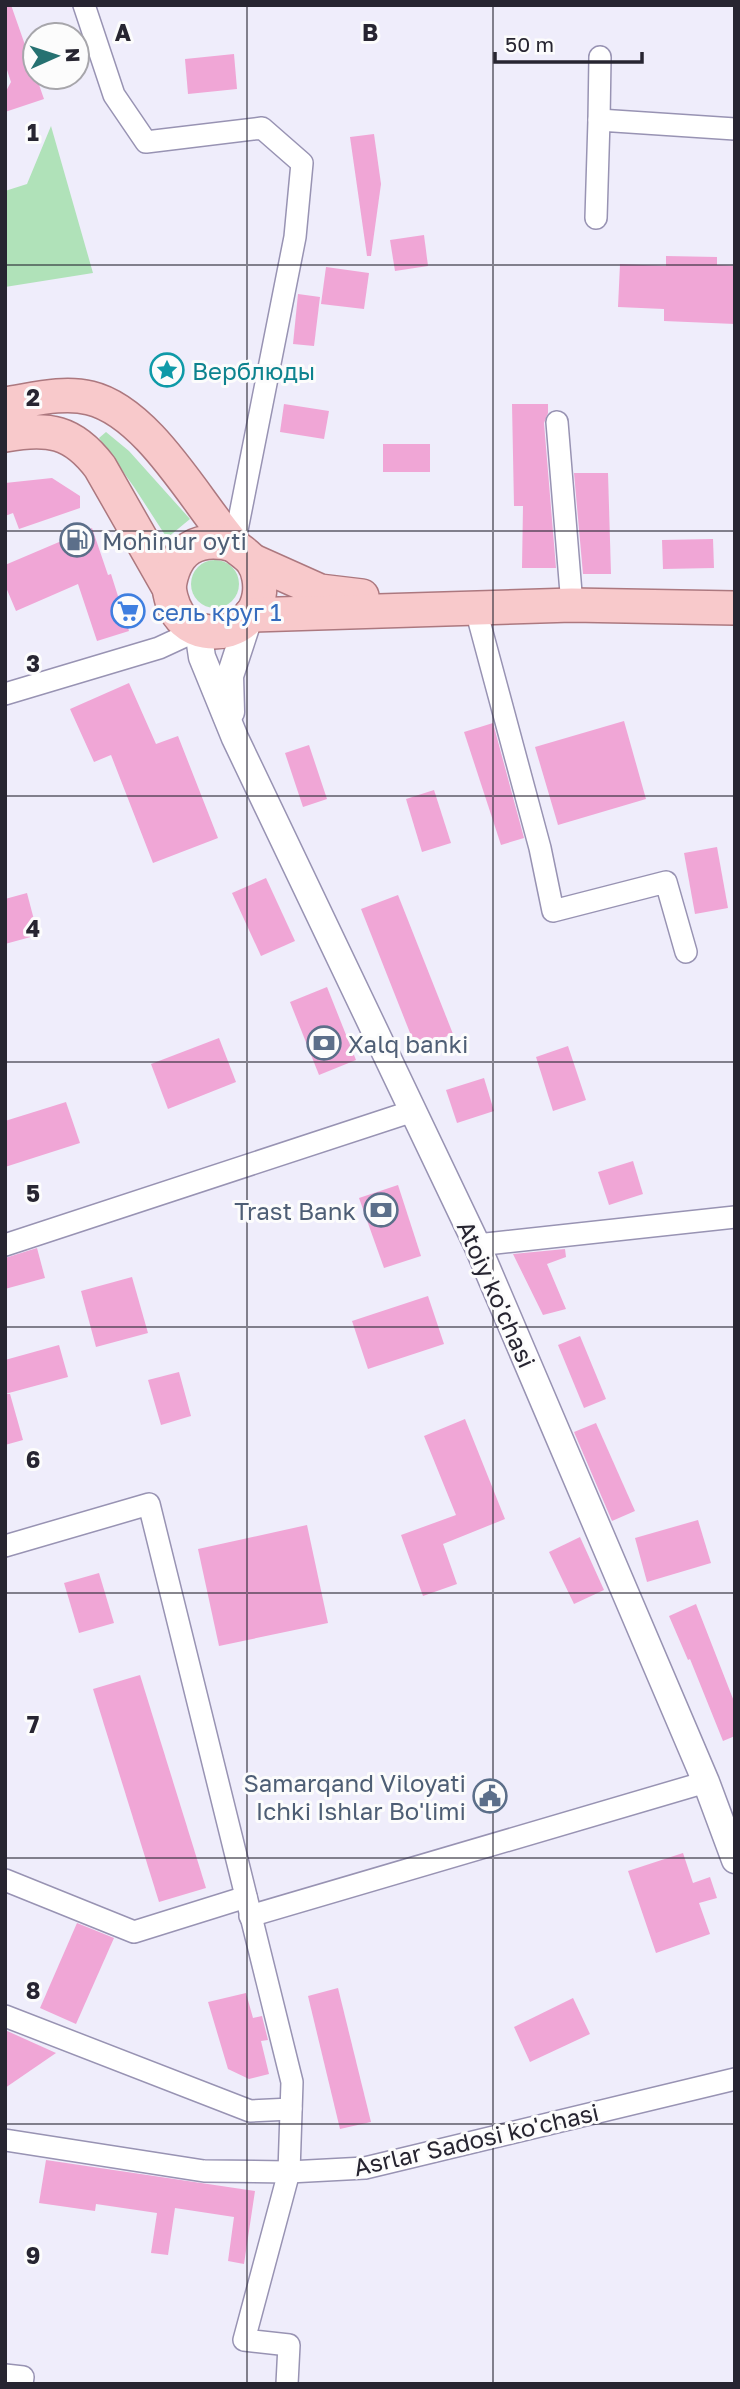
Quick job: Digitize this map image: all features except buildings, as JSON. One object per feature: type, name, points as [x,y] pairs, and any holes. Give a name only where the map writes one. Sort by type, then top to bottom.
[{"type":"main road","points":[[5,404],[73,396],[90,398],[116,410],[149,437],[243,553],[260,579],[259,598],[250,615],[240,625],[212,633],[198,630],[183,620],[172,606],[169,588],[171,573],[178,559],[189,548],[203,542],[219,541],[243,553],[320,591],[476,610]]},
{"type":"main road","points":[[16,433],[56,433],[67,436],[90,453],[169,588]]},
{"type":"main road","points":[[250,615],[572,605],[735,608]]},
{"type":"street","points":[[84,5],[114,95],[146,142],[261,128],[302,163],[295,237],[243,553]]},
{"type":"street","points":[[596,218],[600,57]]},
{"type":"street","points":[[599,120],[735,129]]},
{"type":"street","points":[[557,422],[572,605]]},
{"type":"street","points":[[476,610],[540,848],[553,911],[666,882],[686,952]]},
{"type":"street","name":"Atoiy ko'chasi","points":[[235,738],[229,694],[230,676],[250,615]]},
{"type":"street","points":[[5,694],[159,648],[198,630]]},
{"type":"street","name":"Atoiy ko'chasi","points":[[198,630],[202,657],[235,738],[477,1245],[706,1782],[735,1860]]},
{"type":"street","points":[[5,1245],[413,1111]]},
{"type":"street","points":[[477,1245],[735,1217]]},
{"type":"street","points":[[5,1546],[149,1504],[292,2082],[289,2172],[244,2340],[289,2345],[287,2384]]},
{"type":"street","points":[[5,1880],[134,1932],[248,1907],[706,1782]]},
{"type":"street","points":[[5,2016],[250,2111],[292,2109]]},
{"type":"street","name":"Asrlar Sadosi ko'chasi","points":[[5,2140],[204,2171],[289,2172],[365,2168],[735,2078]]},
{"type":"street","points":[[5,2375],[23,2377],[22,2384]]},
{"type":"green space","points":[[51,126],[93,273],[5,287],[5,191],[27,184]]},
{"type":"green space","points":[[106,432],[129,451],[190,519],[167,538],[99,438]]},
{"type":"green space","points":[[215,560],[232,567],[239,584],[232,601],[215,608],[198,601],[191,584],[198,567]]},
{"type":"place","name":"Верблюды","points":[[167,370]]},
{"type":"place","name":"Mohinur oyti","points":[[77,540]]},
{"type":"place","name":"сель круг 1","points":[[128,611]]},
{"type":"place","name":"Xalq banki","points":[[324,1043]]},
{"type":"place","name":"Trast Bank","points":[[381,1210]]},
{"type":"place","name":"Samarqand Viloyati Ichki Ishlar Bo'limi","points":[[490,1796]]}]
